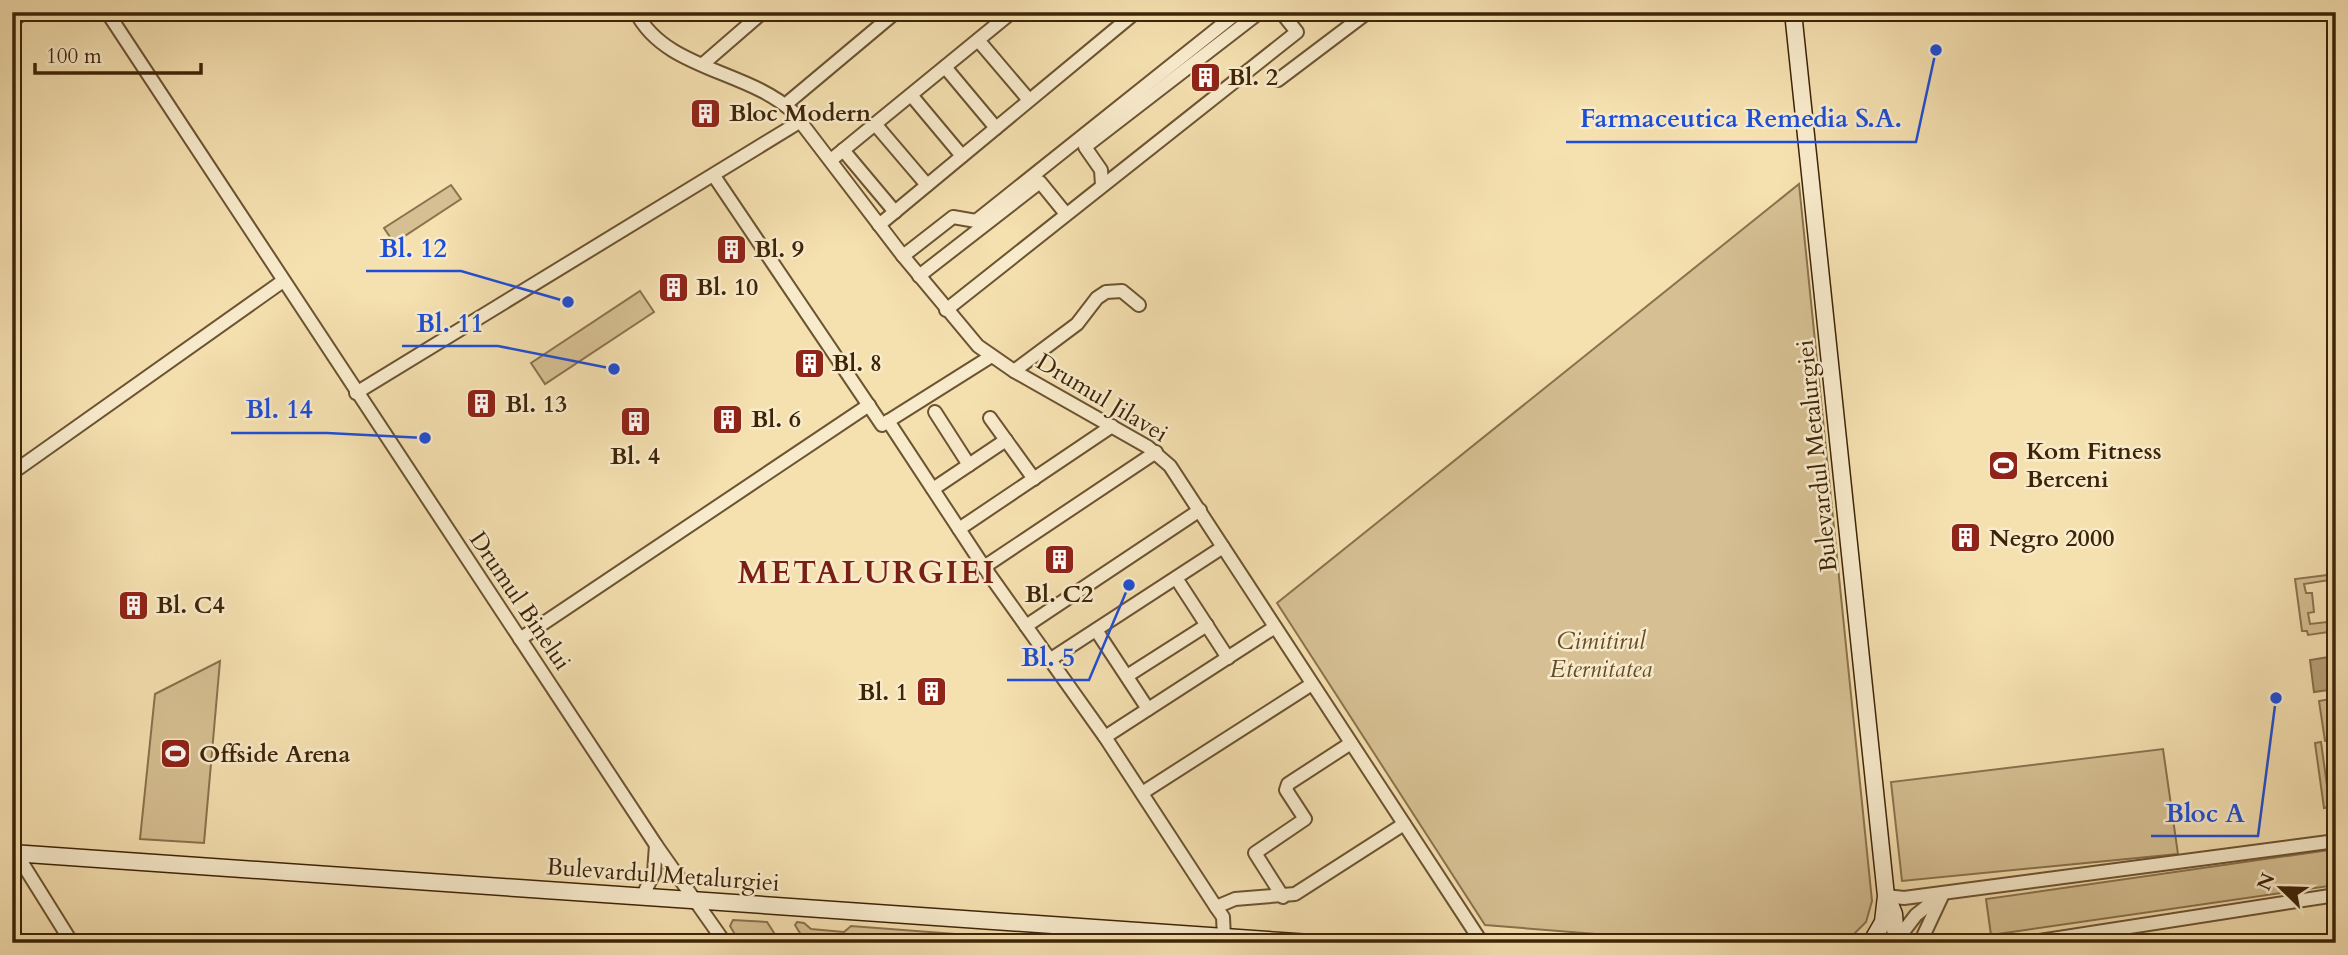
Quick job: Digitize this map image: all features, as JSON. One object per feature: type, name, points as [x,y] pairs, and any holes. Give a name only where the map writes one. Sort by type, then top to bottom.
[{"type":"main road","name":"Bulevardul Metalurgiei","points":[[1793,12],[1886,896],[1883,922],[1872,943]]},
{"type":"main road","name":"Bulevardul Metalurgiei","points":[[14,851],[1221,939],[1311,943]]},
{"type":"main road","name":"Bulevardul Metalurgiei","points":[[1886,896],[1894,914],[1899,942]]},
{"type":"main road","points":[[1872,943],[1899,942]]},
{"type":"street","points":[[12,21],[24,12]]},
{"type":"street","name":"Drumul Binelui","points":[[107,12],[656,845],[725,943]]},
{"type":"street","name":"Drumul Jilavei","points":[[636,12],[645,28],[659,41],[785,105],[801,121],[946,310],[990,356],[1156,452],[1170,466],[1482,943]]},
{"type":"street","points":[[704,64],[762,12]]},
{"type":"street","points":[[785,105],[896,12]]},
{"type":"street","points":[[831,160],[1012,12]]},
{"type":"street","points":[[879,225],[1136,12]]},
{"type":"street","points":[[903,256],[953,217],[976,221],[1238,12]]},
{"type":"street","points":[[1102,185],[1101,170],[1085,148],[1259,12]]},
{"type":"street","points":[[946,310],[1297,32],[1281,12]]},
{"type":"street","points":[[1278,80],[1368,12]]},
{"type":"street","points":[[978,40],[1030,100]]},
{"type":"street","points":[[945,67],[996,128]]},
{"type":"street","points":[[911,95],[962,156]]},
{"type":"street","points":[[356,393],[801,121]]},
{"type":"street","points":[[875,124],[927,185]]},
{"type":"street","points":[[843,150],[895,212]]},
{"type":"street","points":[[714,176],[882,425],[990,356]]},
{"type":"street","points":[[919,276],[1040,182],[1066,214]]},
{"type":"street","points":[[12,473],[283,281]]},
{"type":"street","points":[[1014,371],[1077,324],[1090,304],[1106,292],[1128,293],[1139,305]]},
{"type":"street","points":[[520,639],[869,405]]},
{"type":"street","points":[[934,412],[969,465]]},
{"type":"street","points":[[990,418],[1034,479]]},
{"type":"street","points":[[888,421],[984,567],[1105,737],[1216,907],[1223,918],[1221,939]]},
{"type":"street","points":[[960,529],[1112,426]]},
{"type":"street","points":[[933,489],[1006,440]]},
{"type":"street","points":[[984,567],[1156,452]]},
{"type":"street","points":[[1026,626],[1199,510]]},
{"type":"street","points":[[1051,659],[1223,547]]},
{"type":"street","points":[[1176,578],[1228,658]]},
{"type":"street","points":[[1127,676],[1207,625]]},
{"type":"street","points":[[1105,737],[1275,627]]},
{"type":"street","points":[[1096,630],[1148,709]]},
{"type":"street","points":[[1142,793],[1312,684]]},
{"type":"street","points":[[1283,897],[1255,853],[1305,819],[1286,790],[1288,784],[1351,743]]},
{"type":"street","points":[[1216,907],[1235,899],[1283,897],[1304,889],[1404,824]]},
{"type":"street","points":[[1886,896],[1904,898],[2336,841]]},
{"type":"street","points":[[642,897],[654,873],[656,845]]},
{"type":"street","points":[[14,851],[72,943]]},
{"type":"street","points":[[1899,942],[1916,915],[1945,892]]},
{"type":"street","points":[[1920,943],[1929,918],[1945,892]]},
{"type":"street","points":[[2025,943],[2336,895]]},
{"type":"green space","name":"Cimitirul Eternitatea","points":[[1799,184],[1872,901],[1866,922],[1845,943],[1709,943],[1485,925],[1277,603]]},
{"type":"green space","points":[[451,185],[461,199],[394,243],[384,228]]},
{"type":"green space","points":[[640,291],[654,312],[545,384],[531,363]]},
{"type":"green space","points":[[2336,574],[2336,579],[2304,584],[2306,593],[2312,593],[2314,612],[2308,613],[2310,624],[2336,621],[2336,631],[2308,635],[2307,631],[2302,631],[2295,579]]},
{"type":"green space","points":[[220,661],[204,843],[140,839],[155,694]]},
{"type":"green space","points":[[2336,698],[2336,740],[2325,741],[2319,701]]},
{"type":"green space","points":[[2321,742],[2330,807],[2324,808],[2315,743]]},
{"type":"green space","points":[[2163,749],[2178,854],[1902,881],[1891,782]]},
{"type":"green space","points":[[2336,849],[2336,885],[1991,935],[1986,899]]},
{"type":"green space","points":[[733,920],[767,922],[776,936],[765,943],[740,943],[730,926]]},
{"type":"green space","points":[[797,922],[804,923],[811,929],[844,932],[851,926],[1073,943],[806,943],[795,925]]},
{"type":"shaded area","points":[[2335,656],[2336,689],[2314,692],[2310,660]]},
{"type":"place","name":"Farmaceutica Remedia S.A.","points":[[1936,50]]},
{"type":"place","name":"Bl. 2","points":[[1205,77]]},
{"type":"place","name":"Bloc Modern","points":[[706,113]]},
{"type":"place","name":"Bl. 9","points":[[731,249]]},
{"type":"place","name":"Bl. 10","points":[[673,287]]},
{"type":"place","name":"Bl. 12","points":[[568,302]]},
{"type":"place","name":"Bl. 8","points":[[809,363]]},
{"type":"place","name":"Bl. 11","points":[[614,369]]},
{"type":"place","name":"Bl. 13","points":[[482,404]]},
{"type":"place","name":"Bl. 6","points":[[728,419]]},
{"type":"place","name":"Bl. 4","points":[[635,422]]},
{"type":"place","name":"Bl. 14","points":[[425,438]]},
{"type":"place","name":"Kom Fitness Berceni","points":[[2003,465]]},
{"type":"place","name":"Negro 2000","points":[[1966,538]]},
{"type":"place","name":"Bl. C2","points":[[1059,560]]},
{"type":"place","name":"Bl. 5","points":[[1129,585]]},
{"type":"place","name":"Bl. C4","points":[[133,605]]},
{"type":"place","name":"Bl. 1","points":[[931,692]]},
{"type":"place","name":"Bloc A","points":[[2276,698]]},
{"type":"place","name":"Offside Arena","points":[[176,754]]},
{"type":"district","name":"METALURGIEI","points":[[867,573]]}]
